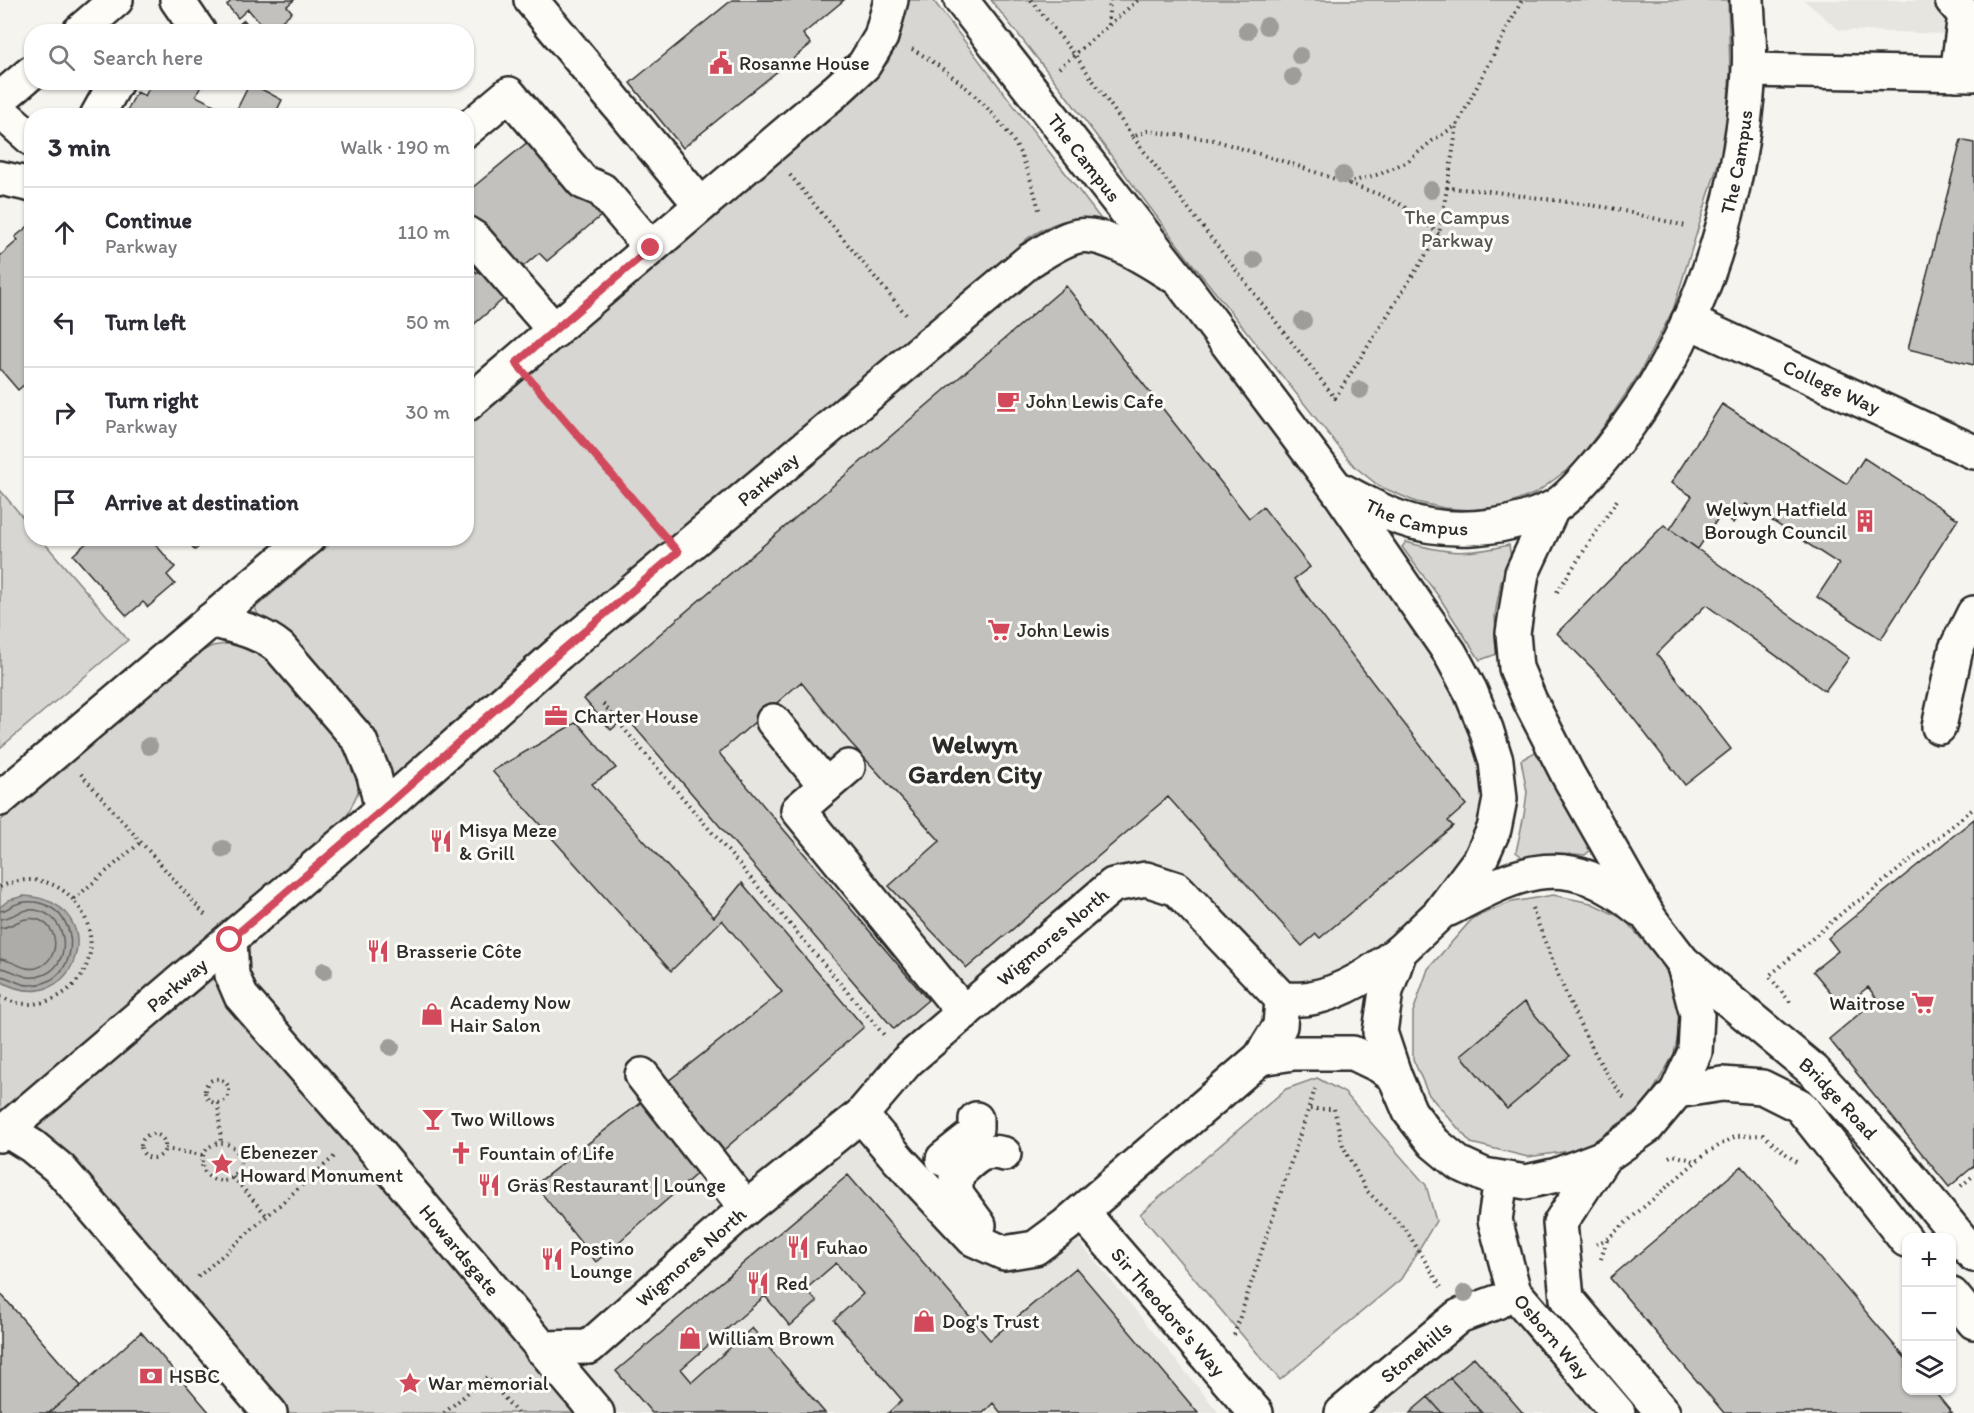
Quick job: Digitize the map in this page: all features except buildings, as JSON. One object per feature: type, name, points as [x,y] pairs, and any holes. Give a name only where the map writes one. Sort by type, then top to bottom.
[{"type":"street","points":[[91,24],[116,0]]},
{"type":"street","points":[[177,0],[194,24]]},
{"type":"street","points":[[531,0],[701,205]]},
{"type":"street","points":[[474,398],[864,65],[882,37],[891,0]]},
{"type":"street","name":"The Campus","points":[[962,0],[1179,279],[1337,489],[1399,518],[1437,528],[1493,526],[1552,509],[1590,474],[1622,435],[1668,364],[1688,321],[1730,208],[1741,153],[1749,70],[1747,0]]},
{"type":"street","points":[[1749,70],[1966,74],[1965,15],[1952,0]]},
{"type":"street","points":[[0,99],[24,79]]},
{"type":"street","points":[[102,108],[112,90]]},
{"type":"street","points":[[474,123],[509,94],[583,183],[602,189],[651,248]]},
{"type":"street","points":[[0,111],[24,132]]},
{"type":"street","points":[[0,178],[24,183]]},
{"type":"street","name":"Parkway","points":[[3,1133],[382,810],[559,653],[1029,261],[1077,236],[1092,236],[1119,245],[1179,279]]},
{"type":"street","points":[[474,238],[555,331]]},
{"type":"street","name":"College Way","points":[[1688,321],[1974,452]]},
{"type":"street","points":[[861,1115],[906,1168],[973,1239],[1004,1252],[1035,1248],[1082,1212],[1260,1058],[1280,1026],[1282,999],[1310,999],[1340,990],[1372,974],[1439,914],[1481,858],[1494,830],[1500,800],[1496,761],[1470,690],[1450,653],[1337,489]]},
{"type":"street","points":[[1400,951],[1386,991],[1380,1032],[1395,1077],[1410,1112],[1434,1143],[1458,1163],[1484,1175],[1526,1182],[1557,1175],[1604,1157],[1647,1127],[1677,1091],[1695,1052],[1697,1015],[1683,962],[1650,919],[1568,775],[1530,701],[1516,668],[1513,633],[1522,573],[1552,509]]},
{"type":"street","points":[[0,799],[299,546]]},
{"type":"street","points":[[1939,727],[1956,649],[1974,613]]},
{"type":"street","points":[[211,620],[250,630],[267,638],[280,648],[360,741],[374,774],[382,810]]},
{"type":"street","points":[[773,721],[837,776],[798,810],[964,1013]]},
{"type":"street","points":[[1439,914],[1486,889],[1529,873],[1565,871],[1598,881],[1619,893],[1650,919]]},
{"type":"street","name":"Wigmores North","points":[[541,1348],[589,1347],[746,1208],[861,1115],[907,1061],[1113,885],[1146,879],[1177,889],[1282,999]]},
{"type":"street","name":"Howardsgate","points":[[230,940],[232,975],[241,996],[361,1133],[597,1413]]},
{"type":"street","name":"Bridge Road","points":[[1683,962],[1814,1071],[1895,1159],[1974,1255]]},
{"type":"street","points":[[1260,1058],[1294,1053],[1353,1053],[1380,1066],[1395,1077]]},
{"type":"street","points":[[642,1075],[746,1208]]},
{"type":"street","name":"Bridge Road","points":[[1677,1091],[1722,1084],[1762,1086],[1800,1106],[1902,1235]]},
{"type":"street","points":[[906,1168],[922,1169],[938,1163],[972,1136],[976,1129],[976,1119]]},
{"type":"street","points":[[3,1133],[32,1146],[60,1169],[270,1413]]},
{"type":"street","points":[[1004,1154],[994,1151],[981,1153],[956,1175],[956,1194],[968,1213],[1004,1252]]},
{"type":"street","name":"Osborn Way","points":[[1604,1157],[1560,1223],[1567,1299],[1663,1413]]},
{"type":"street","name":"Osborn Way","points":[[1501,1179],[1495,1220],[1514,1292],[1618,1413]]},
{"type":"street","name":"Sir Theodore's Way","points":[[1082,1212],[1256,1413]]},
{"type":"street","points":[[1956,1300],[1974,1322]]},
{"type":"street","name":"Stonehills","points":[[1341,1413],[1459,1316],[1497,1302]]},
{"type":"path","points":[[1031,0],[1075,55],[1133,137],[1335,398],[1439,234],[1457,124],[1522,0]]},
{"type":"path","points":[[1108,26],[1110,0]]},
{"type":"path","points":[[1033,90],[1138,0]]},
{"type":"path","points":[[908,47],[927,58],[963,86],[997,119],[1018,150],[1053,247]]},
{"type":"path","points":[[1346,183],[1380,174],[1408,161],[1457,124]]},
{"type":"path","points":[[1133,137],[1147,131],[1214,140],[1381,195],[1403,206],[1439,234]]},
{"type":"path","points":[[768,147],[929,343]]},
{"type":"path","points":[[1447,188],[1489,191],[1611,208],[1690,227]]},
{"type":"path","points":[[516,363],[678,552]]},
{"type":"path","points":[[1554,596],[1618,498]]},
{"type":"path","points":[[603,704],[892,1044]]},
{"type":"path","points":[[77,770],[207,917]]},
{"type":"path","points":[[1791,1003],[1769,976],[1850,906],[1865,897],[1974,808]]},
{"type":"path","points":[[74,899],[141,842]]},
{"type":"path","points":[[0,887],[11,882],[31,880],[50,883],[74,899],[81,907],[89,925],[91,944],[87,963],[78,980],[64,993],[46,1002],[27,1004],[8,1001],[0,996]]},
{"type":"path","points":[[1532,907],[1569,1005],[1609,1077],[1630,1106]]},
{"type":"path","points":[[1221,1373],[1310,1109],[1321,1069],[1319,1053]]},
{"type":"path","points":[[215,1079],[226,1082],[229,1089],[228,1097],[218,1103],[210,1101],[206,1094],[206,1086],[215,1079]]},
{"type":"path","points":[[218,1103],[221,1143]]},
{"type":"path","points":[[1310,1109],[1334,1109],[1343,1146],[1366,1190],[1406,1230],[1459,1316]]},
{"type":"path","points":[[173,1300],[361,1133]]},
{"type":"path","points":[[150,1134],[158,1135],[164,1140],[165,1149],[157,1158],[149,1158],[143,1153],[142,1141],[150,1134]]},
{"type":"path","points":[[1592,1245],[1607,1239],[1706,1153],[1736,1136],[1763,1135],[1802,1167]]},
{"type":"path","points":[[221,1143],[232,1146],[239,1155],[239,1167],[233,1177],[222,1181],[210,1178],[203,1168],[203,1155],[210,1147],[221,1143]]},
{"type":"path","points":[[165,1149],[203,1155]]},
{"type":"path","points":[[1672,1155],[1696,1161]]},
{"type":"path","points":[[1966,1181],[1974,1175]]},
{"type":"path","points":[[233,1177],[267,1216]]},
{"type":"path","points":[[444,1413],[487,1377],[517,1413]]},
{"type":"shaded area","points":[[1804,0],[1974,0],[1974,35],[1839,30]]},
{"type":"shaded area","points":[[1077,236],[1179,279],[1450,653],[1500,799],[1439,914],[1310,999],[1146,879],[861,1114],[1004,1252],[1066,1225],[1219,1413],[597,1413],[241,996],[230,940]]},
{"type":"shaded area","points":[[1500,1295],[1601,1413],[1342,1413]]},
{"type":"green space","points":[[907,0],[933,0],[1103,222],[1064,221],[1047,227],[1028,238],[395,777],[388,773],[386,760],[373,736],[259,617],[255,608],[328,546],[474,546],[474,421],[861,92],[888,62]]},
{"type":"green space","name":"The Campus Parkway","points":[[991,0],[1728,0],[1730,72],[1725,141],[1673,310],[1639,374],[1607,422],[1575,464],[1536,493],[1504,506],[1471,510],[1444,508],[1416,502],[1379,486],[1354,466],[1187,257],[1062,90]]},
{"type":"green space","points":[[0,490],[24,519],[24,546],[47,546],[128,640],[0,748]]},
{"type":"green space","points":[[1406,542],[1458,552],[1509,545],[1511,558],[1501,581],[1495,615],[1497,654],[1480,660],[1439,597],[1402,547]]},
{"type":"green space","points":[[233,643],[251,646],[269,657],[349,750],[358,770],[358,792],[348,814],[327,836],[0,1112],[0,821],[201,652],[212,646]]},
{"type":"green space","points":[[1537,751],[1592,849],[1585,855],[1554,853],[1523,858],[1516,852],[1527,792],[1521,760]]},
{"type":"green space","points":[[1553,895],[1591,903],[1624,919],[1663,964],[1683,1013],[1674,1054],[1645,1105],[1583,1149],[1528,1157],[1471,1143],[1429,1095],[1413,1059],[1413,1012],[1428,969],[1473,918],[1512,902]]},
{"type":"green space","points":[[217,975],[246,1024],[577,1413],[284,1413],[32,1129]]},
{"type":"green space","points":[[1317,1078],[1345,1093],[1426,1185],[1436,1221],[1401,1279],[1280,1380],[1140,1214],[1286,1089]]},
{"type":"water","points":[[24,896],[52,903],[69,918],[77,937],[75,957],[66,975],[49,987],[27,990],[0,981],[0,907],[9,900]]},
{"type":"place","name":"Rosanne House","points":[[721,63]]},
{"type":"place","name":"John Lewis Cafe","points":[[1008,401]]},
{"type":"place","name":"Welwyn Hatfield Borough Council","points":[[1865,521]]},
{"type":"place","name":"John Lewis","points":[[999,630]]},
{"type":"place","name":"Charter House","points":[[556,716]]},
{"type":"place","name":"Misya Meze & Grill","points":[[441,841]]},
{"type":"place","name":"Brasserie Côte","points":[[378,951]]},
{"type":"place","name":"Waitrose","points":[[1923,1003]]},
{"type":"place","name":"Academy Now Hair Salon","points":[[432,1014]]},
{"type":"place","name":"Two Willows","points":[[433,1119]]},
{"type":"place","name":"Fountain of Life","points":[[461,1153]]},
{"type":"place","name":"Ebenezer Howard Monument","points":[[222,1164]]},
{"type":"place","name":"Gräs Restaurant | Lounge","points":[[489,1185]]},
{"type":"place","name":"Fuhao","points":[[798,1247]]},
{"type":"place","name":"Postino Lounge","points":[[552,1259]]},
{"type":"place","name":"Red","points":[[758,1283]]},
{"type":"place","name":"Dog's Trust","points":[[924,1321]]},
{"type":"place","name":"William Brown","points":[[690,1338]]},
{"type":"place","name":"HSBC","points":[[151,1376]]},
{"type":"place","name":"War memorial","points":[[410,1383]]},
{"type":"district","name":"Welwyn Garden City","points":[[975,759]]},
{"type":"route","points":[[230,940],[678,552],[516,363],[651,248]]}]
